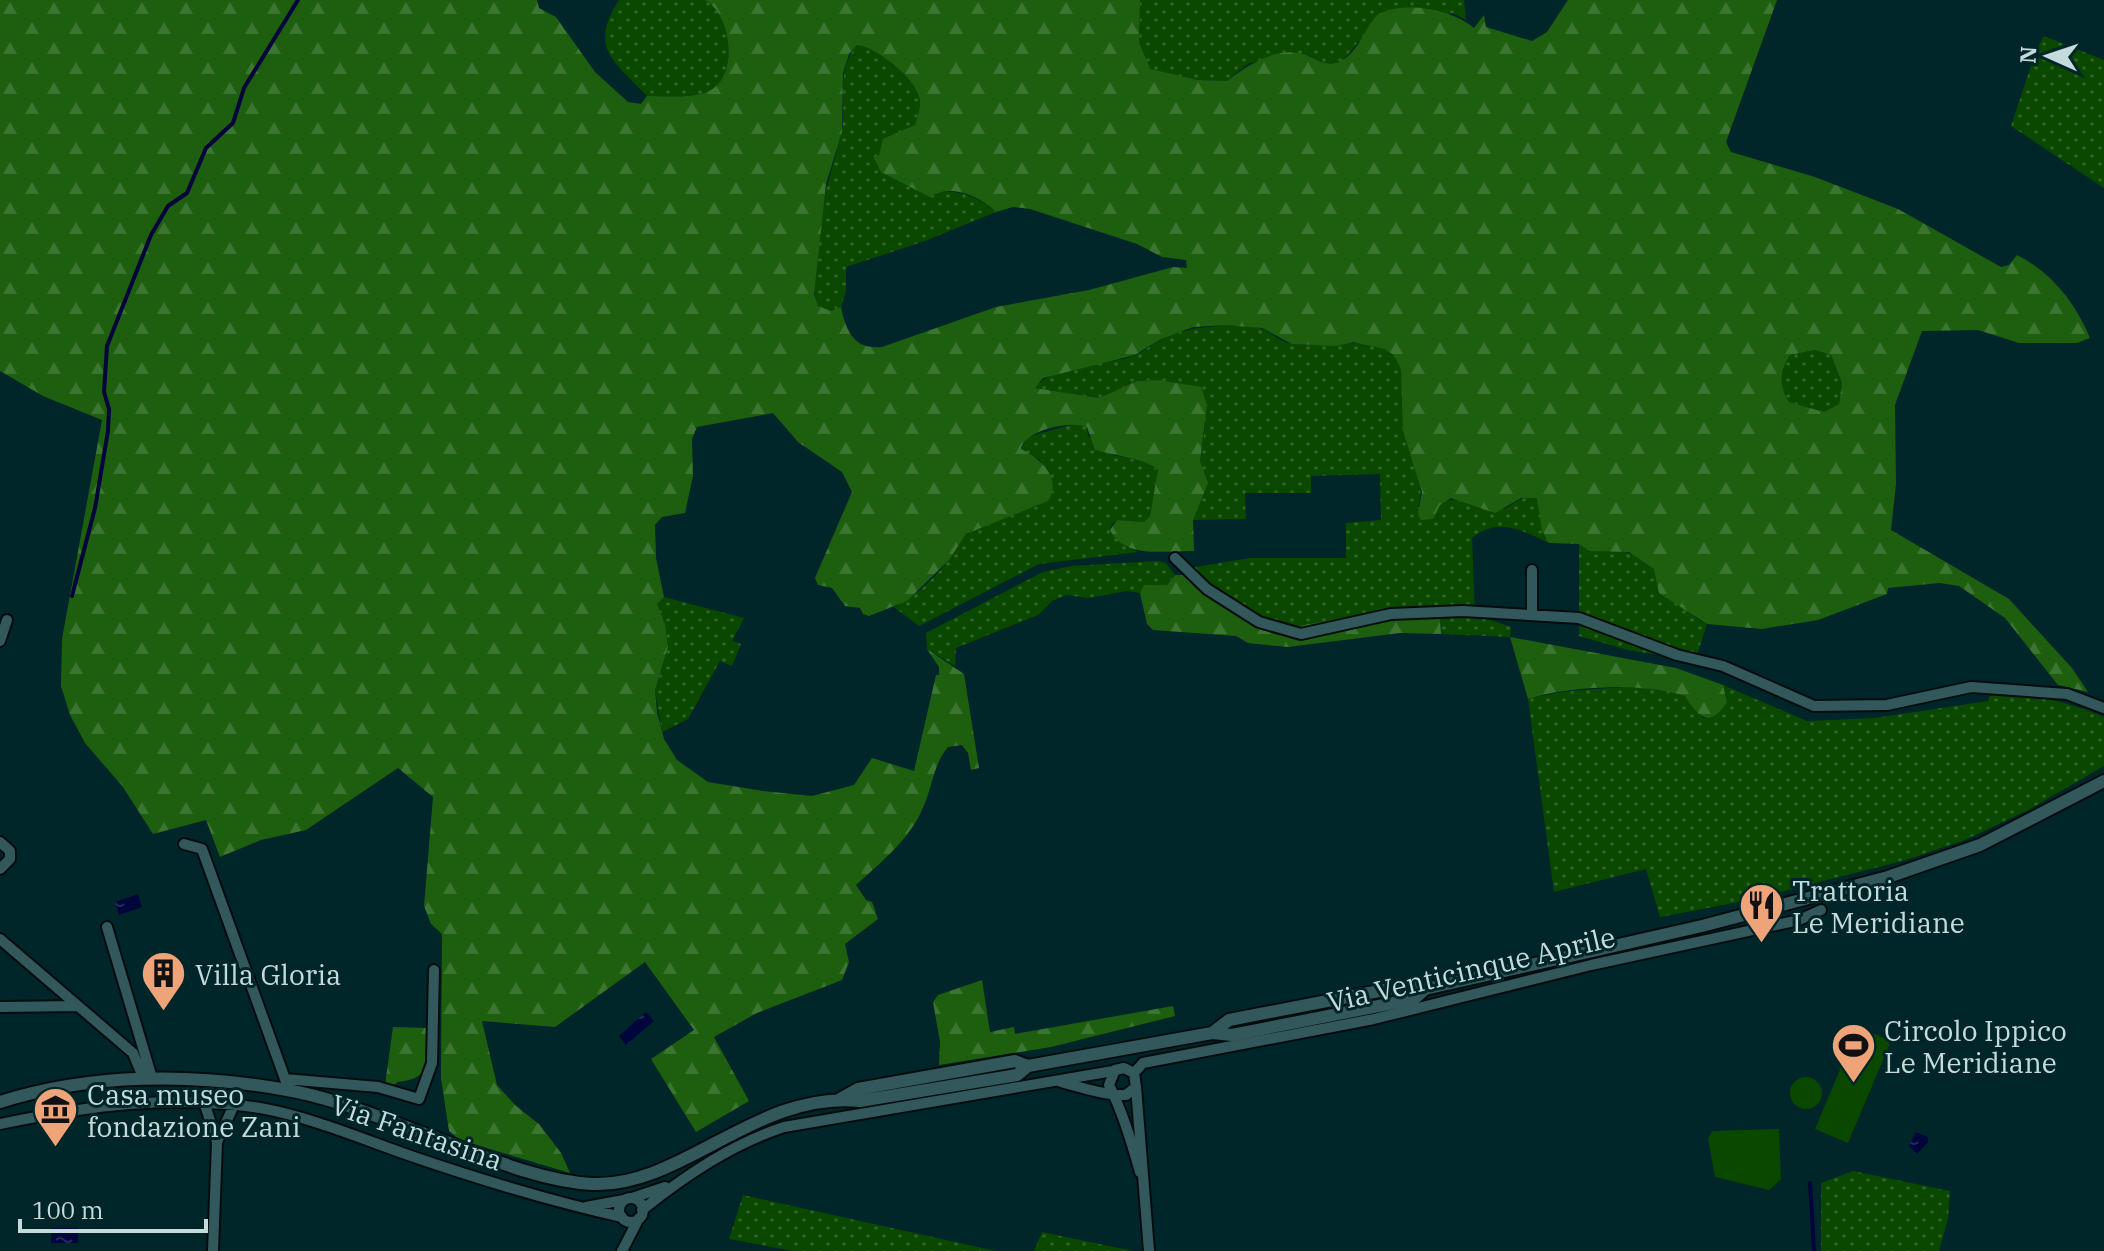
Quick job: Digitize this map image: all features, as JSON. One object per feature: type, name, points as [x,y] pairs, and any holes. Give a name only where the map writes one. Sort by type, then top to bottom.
[{"type":"street","points":[[1175,558],[1207,589],[1259,622],[1301,634],[1391,614],[1463,611],[1579,618],[1677,655],[1723,666],[1814,706],[1887,705],[1971,687],[2067,694],[2104,708]]},
{"type":"street","points":[[1532,570],[1532,614]]},
{"type":"street","points":[[0,641],[7,620]]},
{"type":"street","name":"Via Venticinque Aprile","points":[[287,1085],[534,1173],[595,1184],[648,1174],[765,1117],[840,1099],[860,1101],[1017,1075],[1028,1066],[1212,1033],[1232,1035],[1414,999],[1425,989],[1702,926],[1888,877],[1980,845],[2104,781]]},
{"type":"street","points":[[0,842],[10,851],[10,859],[0,869]]},
{"type":"street","points":[[184,844],[202,849],[287,1085]]},
{"type":"street","name":"Via Venticinque Aprile","points":[[1133,1072],[1143,1063],[1374,1019],[1591,965],[1799,920],[1821,910]]},
{"type":"street","points":[[107,927],[148,1077]]},
{"type":"street","points":[[0,939],[133,1053],[148,1077]]},
{"type":"street","points":[[0,1102],[23,1095],[148,1077],[287,1085],[365,1085],[419,1099],[432,1063],[434,970]]},
{"type":"street","points":[[0,1007],[78,1006]]},
{"type":"street","points":[[1131,1048],[1149,1251]]},
{"type":"street","points":[[1109,1052],[1114,1071],[1109,1080],[1140,1172]]},
{"type":"street","points":[[621,1251],[641,1214],[675,1184],[751,1138],[784,1127],[1114,1071],[1133,1072]]},
{"type":"street","points":[[1059,1082],[1102,1094],[1126,1095],[1136,1087]]},
{"type":"street","points":[[0,1094],[23,1095]]},
{"type":"street","name":"Via Fantasina","points":[[0,1124],[74,1109],[147,1100],[234,1105],[309,1121],[494,1184],[624,1219]]},
{"type":"street","points":[[204,1102],[217,1142],[213,1251]]},
{"type":"street","points":[[217,1142],[234,1105]]},
{"type":"street","points":[[621,1251],[624,1219],[619,1208],[628,1199],[675,1184]]},
{"type":"street","points":[[628,1199],[639,1202],[641,1214]]},
{"type":"street","name":"Via Fantasina","points":[[580,1208],[628,1199]]},
{"type":"street","points":[[624,1219],[641,1214]]},
{"type":"green space","points":[[0,0],[537,0],[539,8],[556,17],[595,72],[628,102],[641,104],[647,96],[695,95],[709,91],[719,83],[728,60],[726,31],[721,18],[705,0],[1140,0],[1139,42],[1150,69],[1198,80],[1227,81],[1252,64],[1280,53],[1305,54],[1328,64],[1339,62],[1356,47],[1377,15],[1399,8],[1440,12],[1474,28],[1484,15],[1486,27],[1532,41],[1547,32],[1568,0],[1777,0],[1726,142],[1731,152],[1815,177],[1898,209],[2001,267],[2009,265],[2017,255],[2041,270],[2061,289],[2090,338],[2077,343],[2019,343],[1978,330],[1922,331],[1895,405],[1896,484],[1891,530],[2009,599],[2072,668],[2088,692],[2058,685],[2005,618],[1959,586],[1940,583],[1888,588],[1887,594],[1818,620],[1762,629],[1707,624],[1659,593],[1654,569],[1629,552],[1590,551],[1579,544],[1549,543],[1542,531],[1537,498],[1521,498],[1495,513],[1451,498],[1440,505],[1433,519],[1421,520],[1418,514],[1422,492],[1403,431],[1401,370],[1395,356],[1385,349],[1353,342],[1336,346],[1292,344],[1262,328],[1226,325],[1193,327],[1161,339],[1135,355],[1043,378],[1035,388],[1099,398],[1137,381],[1158,380],[1201,387],[1207,405],[1200,461],[1208,483],[1193,520],[1194,551],[1136,550],[1117,539],[1110,530],[1117,520],[1144,522],[1150,516],[1158,469],[1142,461],[1095,450],[1087,427],[1071,425],[1050,428],[1030,437],[1021,449],[1048,470],[1053,485],[1048,501],[966,534],[949,560],[907,601],[869,616],[863,614],[860,608],[845,606],[832,588],[818,585],[815,578],[852,492],[842,472],[798,442],[773,413],[697,427],[692,439],[693,476],[685,513],[662,517],[655,525],[656,558],[664,597],[657,604],[665,624],[668,647],[655,690],[657,712],[664,739],[677,760],[708,782],[812,796],[854,785],[872,758],[914,771],[936,675],[939,675],[939,667],[927,649],[964,674],[979,768],[971,770],[968,753],[962,745],[948,747],[939,761],[922,810],[909,832],[856,885],[866,900],[872,902],[878,919],[845,944],[849,962],[842,980],[757,1013],[714,1037],[749,1101],[696,1132],[651,1059],[694,1030],[645,962],[555,1027],[482,1021],[497,1085],[540,1125],[561,1153],[570,1173],[460,1140],[449,1131],[441,1078],[442,934],[431,924],[424,906],[433,797],[398,768],[306,830],[261,840],[220,857],[206,820],[153,834],[123,787],[85,743],[70,715],[61,686],[62,639],[102,420],[43,396],[0,371]],"holes":[[[857,45],[875,52],[895,66],[912,84],[920,101],[915,125],[883,139],[879,156],[873,156],[881,172],[930,197],[955,191],[982,201],[996,212],[1013,207],[1030,209],[1137,244],[1162,257],[1186,260],[1187,268],[1173,267],[1089,290],[996,307],[882,347],[858,342],[849,331],[841,307],[831,311],[818,306],[814,294],[826,184],[842,132],[843,73],[849,54]],[[1815,350],[1831,355],[1842,383],[1839,404],[1824,412],[1789,402],[1782,384],[1782,373],[1790,355]]]},
{"type":"green space","points":[[619,0],[705,0],[721,18],[726,31],[728,60],[719,83],[709,91],[695,95],[647,96],[609,53],[606,30]]},
{"type":"green space","points":[[1140,0],[1464,0],[1466,20],[1453,13],[1359,41],[1343,61],[1325,65],[1310,56],[1249,63],[1227,81],[1198,80],[1150,70],[1139,42]]},
{"type":"green space","points":[[2044,36],[2104,60],[2104,188],[2011,126]]},
{"type":"green space","points":[[857,45],[875,52],[895,66],[917,92],[920,104],[915,125],[885,141],[937,192],[968,195],[996,212],[925,241],[846,267],[846,291],[841,307],[831,311],[818,306],[814,288],[815,244],[841,135],[846,66]]},
{"type":"green space","points":[[1226,325],[1258,327],[1285,342],[1301,345],[1375,345],[1387,349],[1396,357],[1404,385],[1405,436],[1419,481],[1418,507],[1459,498],[1496,510],[1525,498],[1538,498],[1542,531],[1549,543],[1520,530],[1501,527],[1482,531],[1472,538],[1475,615],[1511,627],[1510,637],[1441,634],[1440,620],[1362,614],[1283,629],[1208,589],[1196,567],[1250,558],[1346,558],[1346,523],[1381,520],[1380,474],[1311,476],[1311,493],[1245,493],[1246,519],[1193,520],[1207,483],[1200,461],[1205,426],[1158,380],[1137,381],[1099,398],[1034,388],[1067,369],[1133,356],[1176,333]]},
{"type":"green space","points":[[1815,350],[1831,355],[1842,383],[1839,404],[1824,412],[1789,402],[1782,384],[1782,373],[1790,355]]},
{"type":"green space","points":[[1078,423],[1087,427],[1088,436],[1113,455],[1142,461],[1158,469],[1150,516],[1144,522],[1117,520],[1110,530],[1124,545],[1138,552],[1039,564],[919,626],[894,607],[932,579],[968,533],[1038,506],[1045,469],[1040,460],[1021,449],[1027,437]]},
{"type":"green space","points":[[1579,544],[1632,554],[1657,572],[1686,609],[1707,624],[1695,661],[1628,650],[1579,636]]},
{"type":"green space","points":[[1166,563],[1175,575],[1167,585],[1145,585],[1140,593],[1127,591],[1088,598],[1066,595],[1052,601],[1038,615],[956,648],[955,666],[927,649],[926,633],[1043,572],[1071,566]]},
{"type":"green space","points":[[1196,567],[1208,589],[1282,629],[1362,614],[1433,610],[1440,620],[1441,634],[1400,633],[1288,647],[1248,643],[1236,636],[1153,630],[1147,624],[1140,593],[1144,585],[1167,585],[1175,575],[1185,575]]},
{"type":"green space","points":[[664,597],[744,618],[732,641],[741,644],[732,666],[720,661],[688,719],[662,732],[655,690],[668,647],[665,624],[657,604]]},
{"type":"green space","points":[[1510,637],[1676,668],[1723,685],[1727,702],[1721,711],[1709,718],[1699,714],[1685,696],[1649,689],[1606,687],[1563,691],[1528,699]]},
{"type":"green space","points":[[1723,685],[1807,721],[1875,718],[1988,701],[1991,692],[2049,699],[2104,717],[2104,766],[2030,809],[1965,840],[1906,860],[1744,901],[1660,917],[1646,869],[1554,892],[1528,699],[1582,690],[1652,688],[1683,695],[1703,718],[1714,716],[1727,702]]},
{"type":"green space","points":[[982,980],[990,1032],[1014,1027],[1015,1034],[1173,1006],[1175,1016],[1051,1047],[939,1065],[940,1042],[933,1002],[938,995]]},
{"type":"green space","points":[[393,1027],[429,1028],[428,1057],[423,1072],[417,1077],[397,1082],[393,1087],[385,1085]]},
{"type":"green space","name":"Circolo Ippico Le Meridiane","points":[[1858,1027],[1891,1041],[1848,1143],[1815,1129]]},
{"type":"green space","name":"Circolo Ippico Le Meridiane","points":[[1806,1077],[1817,1082],[1822,1093],[1817,1104],[1806,1109],[1795,1104],[1790,1093],[1795,1082]]},
{"type":"green space","points":[[1779,1129],[1781,1179],[1769,1190],[1715,1177],[1708,1139],[1712,1131]]},
{"type":"green space","points":[[1853,1171],[1950,1191],[1948,1219],[1939,1251],[1821,1251],[1821,1183]]},
{"type":"green space","points":[[743,1195],[996,1251],[793,1251],[729,1239]]},
{"type":"green space","points":[[1042,1232],[1133,1251],[1034,1251]]},
{"type":"water","points":[[138,894],[142,907],[119,915],[115,902]]},
{"type":"water","points":[[646,1012],[654,1021],[626,1045],[619,1036]]},
{"type":"water","points":[[1916,1132],[1928,1137],[1928,1142],[1917,1154],[1909,1146]]},
{"type":"water","points":[[51,1228],[78,1228],[78,1243],[51,1243]]},
{"type":"waterway","points":[[72,596],[95,508],[108,431],[109,409],[104,392],[107,346],[151,235],[168,206],[187,193],[206,148],[233,123],[244,88],[298,0]]},
{"type":"waterway","points":[[1810,1183],[1814,1251]]},
{"type":"place","name":"Trattoria Le Meridiane","points":[[1761,945]]},
{"type":"place","name":"Villa Gloria","points":[[164,1013]]},
{"type":"place","name":"Circolo Ippico Le Meridiane","points":[[1853,1085]]},
{"type":"place","name":"Casa museo fondazione Zani","points":[[56,1149]]}]
